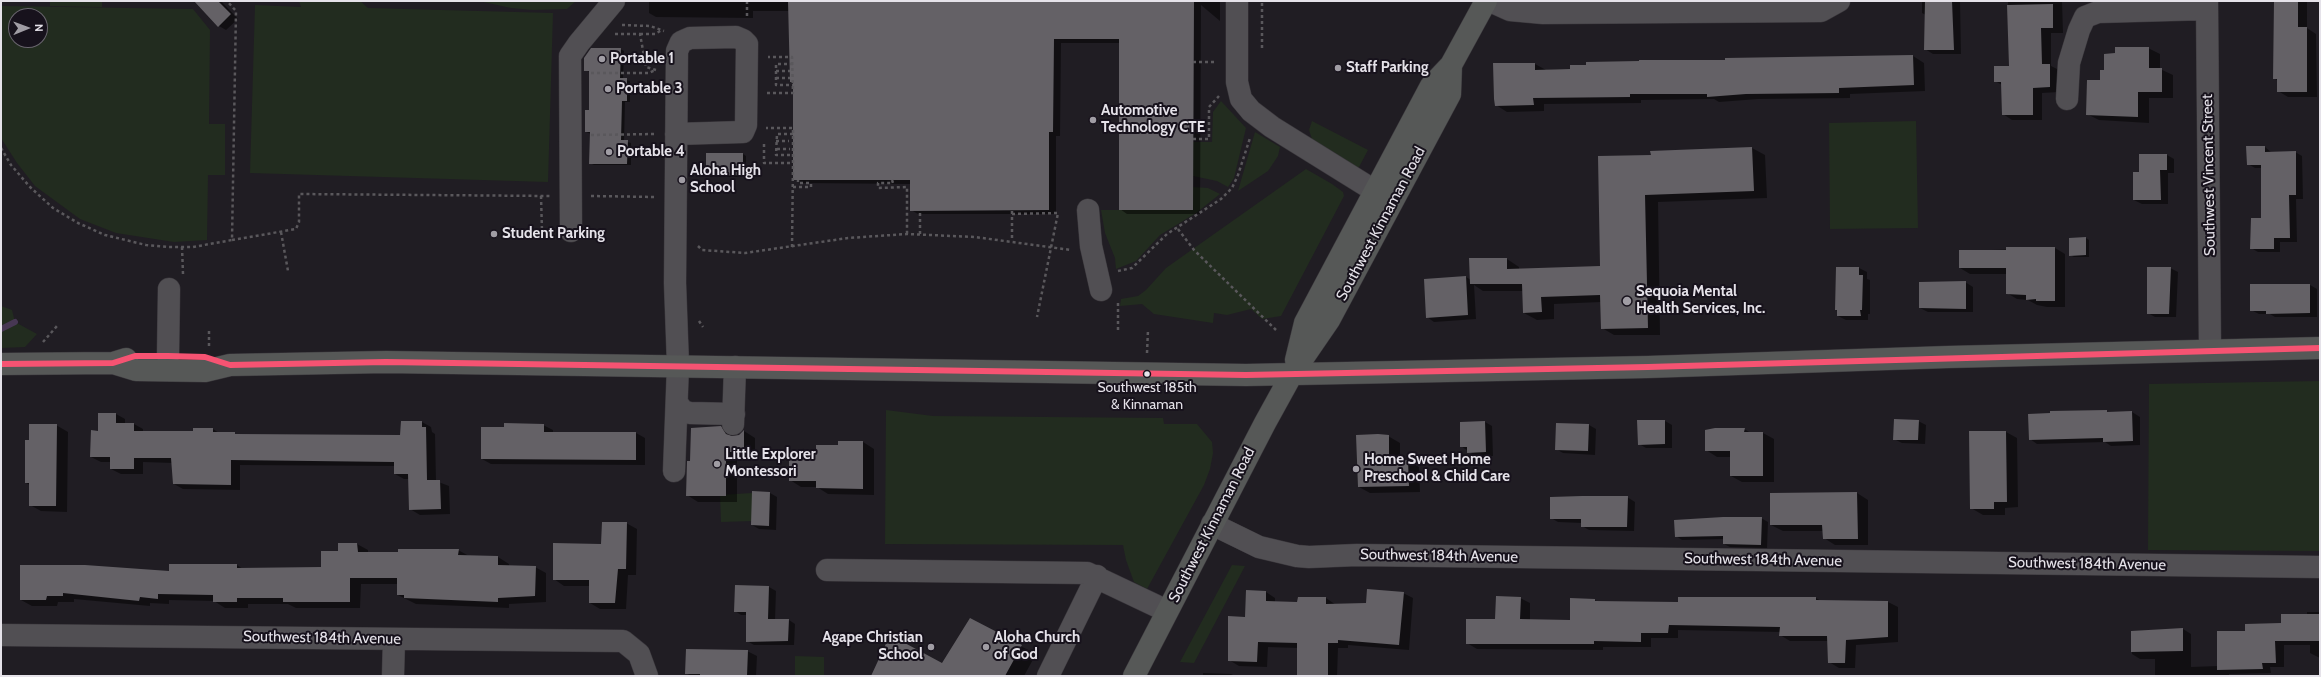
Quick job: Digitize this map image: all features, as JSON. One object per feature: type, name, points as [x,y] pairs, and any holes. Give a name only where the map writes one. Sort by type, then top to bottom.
[{"type":"main road","name":"Southwest Kinnaman Road","points":[[1292,374],[1305,323],[1431,86],[1451,65],[1486,1]]},
{"type":"main road","name":"Southwest Kinnaman Road","points":[[1134,676],[1212,524],[1292,374],[1329,320],[1450,94],[1451,65]]},
{"type":"main road","points":[[1,364],[113,363],[135,356],[168,356],[220,362],[678,365],[866,370],[1292,374],[1656,367],[2210,349],[2320,348]]},
{"type":"main road","points":[[113,363],[136,370],[197,371],[220,362]]},
{"type":"street","points":[[572,231],[570,56],[614,1]]},
{"type":"street","points":[[1237,1],[1237,82],[1241,99],[1251,111],[1272,127],[1375,191]]},
{"type":"street","points":[[1490,1],[1510,10],[1543,14],[1821,11],[1839,1]]},
{"type":"street","points":[[2067,99],[2069,63],[2079,30],[2085,17],[2098,12],[2207,5]]},
{"type":"street","name":"Southwest Vincent Street","points":[[2207,5],[2210,349]]},
{"type":"street","points":[[674,471],[678,365],[675,283],[675,204],[677,50],[681,42],[690,38],[736,37],[744,40],[747,44],[747,94],[746,125],[743,132],[676,134]]},
{"type":"street","points":[[1088,210],[1098,280]]},
{"type":"street","points":[[168,356],[169,289]]},
{"type":"street","points":[[676,403],[683,411],[690,413],[733,419],[735,367]]},
{"type":"street","name":"Southwest 184th Avenue","points":[[1212,524],[1259,547],[1297,556],[1309,557],[1356,555],[2320,567]]},
{"type":"street","points":[[827,570],[1076,572],[1097,576],[1167,611]]},
{"type":"street","points":[[1048,676],[1097,576]]},
{"type":"street","name":"Southwest 184th Avenue","points":[[1,635],[623,641],[639,654],[647,676]]},
{"type":"street","points":[[393,676],[394,639]]},
{"type":"path","points":[[227,1],[236,11],[232,240]]},
{"type":"path","points":[[747,1],[747,13]]},
{"type":"path","points":[[1262,1],[1262,48]]},
{"type":"path","points":[[596,23],[604,34],[655,34],[662,30]]},
{"type":"path","points":[[596,23],[650,26],[662,30],[681,42]]},
{"type":"path","points":[[640,34],[646,67],[656,70],[677,70]]},
{"type":"path","points":[[747,58],[792,57],[793,85],[793,93],[747,94]]},
{"type":"path","points":[[1194,62],[1218,62]]},
{"type":"path","points":[[792,64],[776,64],[776,85],[793,85]]},
{"type":"path","points":[[587,73],[649,73],[656,70]]},
{"type":"path","points":[[776,71],[790,71]]},
{"type":"path","points":[[776,78],[790,78]]},
{"type":"path","points":[[1193,139],[1209,139],[1209,108],[1214,100],[1221,95]]},
{"type":"path","points":[[764,128],[793,128],[792,247]]},
{"type":"path","points":[[587,135],[676,134]]},
{"type":"path","points":[[793,134],[777,134],[776,141],[776,155],[793,155]]},
{"type":"path","points":[[1098,280],[1117,272],[1132,268],[1156,244],[1221,199],[1232,188],[1238,175],[1251,134]]},
{"type":"path","points":[[776,141],[789,141]]},
{"type":"path","points":[[764,144],[764,163],[793,163]]},
{"type":"path","points":[[1,148],[11,164],[30,187],[53,208],[78,223],[105,235],[146,245],[168,247],[193,247],[296,229],[298,226],[299,194],[662,197],[662,204],[675,204]]},
{"type":"path","points":[[776,149],[790,149]]},
{"type":"path","points":[[793,187],[811,187],[811,183],[798,183],[798,180]]},
{"type":"path","points":[[892,180],[892,183],[878,183],[878,188],[907,187],[908,234]]},
{"type":"path","points":[[541,196],[542,231]]},
{"type":"path","points":[[920,211],[920,234]]},
{"type":"path","points":[[1012,242],[1012,212],[1058,213],[1052,247],[1040,296],[1037,317]]},
{"type":"path","points":[[1178,229],[1194,250],[1276,330]]},
{"type":"path","points":[[281,232],[288,271]]},
{"type":"path","points":[[697,238],[697,245],[702,250],[731,253],[760,252],[860,237],[908,234],[975,237],[1052,247]]},
{"type":"path","points":[[1118,320],[1118,330]]},
{"type":"path","points":[[42,343],[57,326]]},
{"type":"path","points":[[209,331],[220,362]]},
{"type":"green space","points":[[50,1],[102,1],[102,7],[50,6]]},
{"type":"green space","points":[[299,1],[360,1],[368,8],[553,13],[548,182],[250,173],[255,5],[301,7]]},
{"type":"green space","points":[[479,1],[576,1],[567,9],[533,10],[511,8]]},
{"type":"green space","points":[[1,6],[193,9],[210,30],[209,124],[225,124],[225,175],[208,175],[207,240],[174,242],[116,233],[80,219],[35,186],[17,163],[1,138]]},
{"type":"green space","points":[[1221,101],[1246,128],[1234,178],[1228,187],[1217,181],[1193,176],[1193,142],[1212,142],[1213,112]]},
{"type":"green space","points":[[1312,121],[1368,150],[1359,167],[1355,168],[1314,145],[1309,130]]},
{"type":"green space","points":[[1916,121],[1918,228],[1830,229],[1829,123]]},
{"type":"green space","points":[[1255,132],[1280,147],[1278,156],[1268,171],[1238,191]]},
{"type":"green space","points":[[1306,169],[1332,184],[1343,192],[1344,196],[1281,316],[1262,319],[1251,309],[1227,315],[1214,313],[1213,323],[1154,314],[1142,304],[1120,306],[1121,299],[1138,296],[1146,290],[1166,268]]},
{"type":"green space","points":[[1193,187],[1208,188],[1220,194],[1196,213],[1160,235],[1136,261],[1116,269],[1115,258],[1105,233],[1101,210],[1193,210]]},
{"type":"green space","points":[[1,306],[12,310],[15,322],[37,334],[25,347],[1,348]]},
{"type":"green space","points":[[2320,381],[2320,551],[2148,550],[2149,384]]},
{"type":"green space","points":[[886,410],[933,416],[1163,418],[1164,424],[1197,424],[1212,442],[1213,453],[1210,469],[1204,485],[1147,589],[1134,582],[1126,560],[1123,545],[885,544]]},
{"type":"green space","points":[[752,493],[753,521],[721,522],[720,495]]},
{"type":"green space","points":[[1232,565],[1245,566],[1194,663],[1180,662]]},
{"type":"green space","points":[[795,656],[824,657],[824,676],[795,676]]},
{"type":"building","points":[[194,1],[218,1],[231,14],[218,27]]},
{"type":"building","points":[[788,1],[1194,1],[1193,210],[1119,210],[1119,39],[1054,39],[1053,132],[1049,132],[1049,210],[910,211],[910,180],[793,180],[793,82],[790,82]]},
{"type":"building","points":[[1925,1],[1952,1],[1954,50],[1924,50]]},
{"type":"building","points":[[2274,1],[2298,1],[2298,27],[2307,27],[2307,92],[2277,92],[2277,79],[2273,79]]},
{"type":"building","points":[[2053,4],[2053,28],[2041,28],[2042,64],[2050,64],[2050,87],[2033,88],[2033,115],[2002,115],[2001,82],[1994,82],[1994,66],[2009,66],[2007,5]]},
{"type":"building","points":[[2115,47],[2149,47],[2149,68],[2162,68],[2162,92],[2138,92],[2138,117],[2086,115],[2087,80],[2100,80],[2100,70],[2104,70],[2104,54],[2115,53]]},
{"type":"building","points":[[591,48],[621,48],[620,78],[627,78],[627,101],[622,101],[621,140],[628,140],[627,164],[589,164],[590,132],[585,132],[585,110],[589,110],[589,71],[584,71],[584,58]]},
{"type":"building","points":[[1913,55],[1914,85],[1839,88],[1839,93],[1746,94],[1707,97],[1707,94],[1630,94],[1630,97],[1533,98],[1534,105],[1495,106],[1494,99],[1493,63],[1535,63],[1535,70],[1570,69],[1570,65],[1586,65],[1586,62]]},
{"type":"building","points":[[2246,146],[2265,146],[2265,152],[2296,151],[2296,195],[2289,195],[2290,238],[2274,238],[2274,249],[2250,249],[2251,218],[2261,218],[2261,165],[2247,165]]},
{"type":"building","points":[[1752,147],[1754,191],[1645,195],[1648,328],[1601,329],[1600,295],[1541,297],[1542,312],[1523,313],[1522,284],[1470,284],[1469,258],[1507,258],[1507,269],[1600,266],[1598,156],[1651,155],[1650,151]]},
{"type":"building","points":[[706,153],[743,153],[743,175],[706,176]]},
{"type":"building","points":[[2139,154],[2167,154],[2167,170],[2160,170],[2161,200],[2133,200],[2133,172],[2139,172]]},
{"type":"building","points":[[2086,237],[2086,255],[2069,256],[2069,238]]},
{"type":"building","points":[[2006,247],[2055,247],[2055,301],[2036,301],[2036,299],[2026,300],[2026,295],[2006,294],[2006,268],[1959,268],[1959,250],[2006,250]]},
{"type":"building","points":[[1836,267],[1859,267],[1859,275],[1863,275],[1862,310],[1860,310],[1861,316],[1837,316],[1837,310],[1835,310]]},
{"type":"building","points":[[2147,267],[2171,267],[2169,314],[2147,314]]},
{"type":"building","points":[[1466,276],[1468,315],[1426,318],[1424,279]]},
{"type":"building","points":[[1966,281],[1966,309],[1919,308],[1919,282]]},
{"type":"building","points":[[2250,284],[2310,284],[2310,313],[2266,314],[2266,311],[2250,311]]},
{"type":"building","points":[[2107,410],[2107,412],[2132,411],[2133,441],[2103,442],[2103,438],[2029,440],[2028,414],[2050,413],[2050,411]]},
{"type":"building","points":[[98,413],[116,413],[116,423],[134,423],[134,431],[193,431],[193,428],[213,428],[213,432],[235,432],[235,434],[400,435],[401,421],[422,421],[422,427],[426,427],[427,480],[440,480],[441,509],[409,510],[408,474],[394,474],[394,462],[231,460],[231,485],[173,484],[171,458],[134,458],[134,469],[110,469],[110,457],[90,457],[91,430],[98,431]]},
{"type":"building","points":[[1894,419],[1919,420],[1918,440],[1893,440]]},
{"type":"building","points":[[1637,420],[1665,420],[1665,444],[1638,445]]},
{"type":"building","points":[[1485,421],[1486,452],[1467,453],[1467,447],[1460,447],[1460,422]]},
{"type":"building","points":[[504,423],[544,424],[544,432],[636,432],[636,460],[481,459],[481,427],[504,427]]},
{"type":"building","points":[[1556,423],[1589,424],[1588,451],[1555,450]]},
{"type":"building","points":[[29,424],[57,424],[56,506],[29,506],[29,483],[25,483],[25,440],[29,440]]},
{"type":"building","points":[[721,426],[726,434],[732,436],[739,435],[744,430],[744,452],[726,452],[726,496],[686,496],[687,461],[690,461],[691,428]]},
{"type":"building","points":[[1715,428],[1745,428],[1744,432],[1763,432],[1763,476],[1730,476],[1730,451],[1705,451],[1705,430]]},
{"type":"building","points":[[1969,431],[2006,431],[2007,502],[1994,502],[1994,509],[1970,509]]},
{"type":"building","points":[[1356,435],[1389,435],[1389,460],[1408,460],[1409,486],[1358,487]]},
{"type":"building","points":[[838,441],[863,441],[863,489],[816,488],[816,481],[789,481],[789,451],[816,451],[816,445],[838,445]]},
{"type":"building","points":[[752,491],[770,492],[769,526],[751,525]]},
{"type":"building","points":[[1857,492],[1858,539],[1823,539],[1822,525],[1770,525],[1770,493]]},
{"type":"building","points":[[1628,496],[1627,527],[1581,527],[1581,519],[1550,519],[1550,497]]},
{"type":"building","points":[[1723,517],[1762,517],[1761,545],[1723,544],[1723,536],[1675,537],[1674,520]]},
{"type":"building","points":[[602,522],[627,522],[626,569],[618,569],[615,603],[589,603],[589,580],[553,580],[553,543],[601,544]]},
{"type":"building","points":[[338,543],[357,543],[358,552],[398,552],[398,549],[459,549],[458,555],[498,556],[498,565],[536,566],[535,596],[498,598],[498,602],[404,598],[404,595],[397,595],[397,578],[350,578],[350,602],[283,602],[283,598],[237,598],[237,602],[213,602],[213,595],[158,594],[158,599],[140,597],[139,601],[63,593],[63,596],[47,596],[46,600],[20,600],[20,565],[85,565],[169,571],[169,564],[237,564],[237,568],[321,567],[321,551],[338,551]]},
{"type":"building","points":[[735,585],[769,586],[768,619],[789,619],[788,641],[746,642],[746,612],[734,612]]},
{"type":"building","points":[[1367,589],[1404,592],[1399,645],[1338,640],[1338,643],[1328,643],[1328,676],[1297,676],[1297,643],[1258,642],[1257,662],[1228,661],[1228,616],[1245,617],[1246,590],[1266,591],[1266,601],[1297,602],[1298,597],[1326,597],[1326,604],[1366,603]]},
{"type":"building","points":[[1496,596],[1521,597],[1520,619],[1570,620],[1570,598],[1595,599],[1595,601],[1678,602],[1678,597],[1816,597],[1816,600],[1888,601],[1888,637],[1846,640],[1845,663],[1828,663],[1827,636],[1779,636],[1780,627],[1669,625],[1668,633],[1641,633],[1641,642],[1594,641],[1594,644],[1466,644],[1466,619],[1495,619]]},
{"type":"building","points":[[2281,614],[2320,614],[2320,641],[2275,641],[2276,663],[2262,663],[2263,669],[2217,670],[2217,631],[2245,631],[2245,624],[2281,623]]},
{"type":"building","name":"Aloha Church of God","points":[[970,618],[1022,645],[1005,676],[871,676],[890,635],[942,663]]},
{"type":"building","points":[[2183,628],[2183,651],[2131,652],[2131,631]]},
{"type":"building","points":[[686,649],[748,650],[747,676],[700,676],[700,674],[685,674]]},
{"type":"waterway","points":[[1,329],[15,322]]},
{"type":"transit line","points":[[1,364],[113,363],[135,356],[168,356],[205,357],[230,365],[386,362],[1246,375],[1648,367],[2320,348]]},
{"type":"place","name":"Portable 1","points":[[602,59]]},
{"type":"place","name":"Staff Parking","points":[[1338,68]]},
{"type":"place","name":"Portable 3","points":[[608,89]]},
{"type":"place","name":"Automotive Technology CTE","points":[[1093,120]]},
{"type":"place","name":"Portable 4","points":[[609,152]]},
{"type":"place","name":"Aloha High School","points":[[682,180]]},
{"type":"place","name":"Student Parking","points":[[494,234]]},
{"type":"place","name":"Sequoia Mental Health Services, Inc.","points":[[1627,301]]},
{"type":"place","name":"Southwest 185th & Kinnaman","points":[[1147,374]]},
{"type":"place","name":"Little Explorer Montessori","points":[[717,464]]},
{"type":"place","name":"Home Sweet Home Preschool & Child Care","points":[[1356,469]]},
{"type":"place","name":"Agape Christian School","points":[[931,647]]},
{"type":"place","name":"Aloha Church of God","points":[[986,647]]}]
